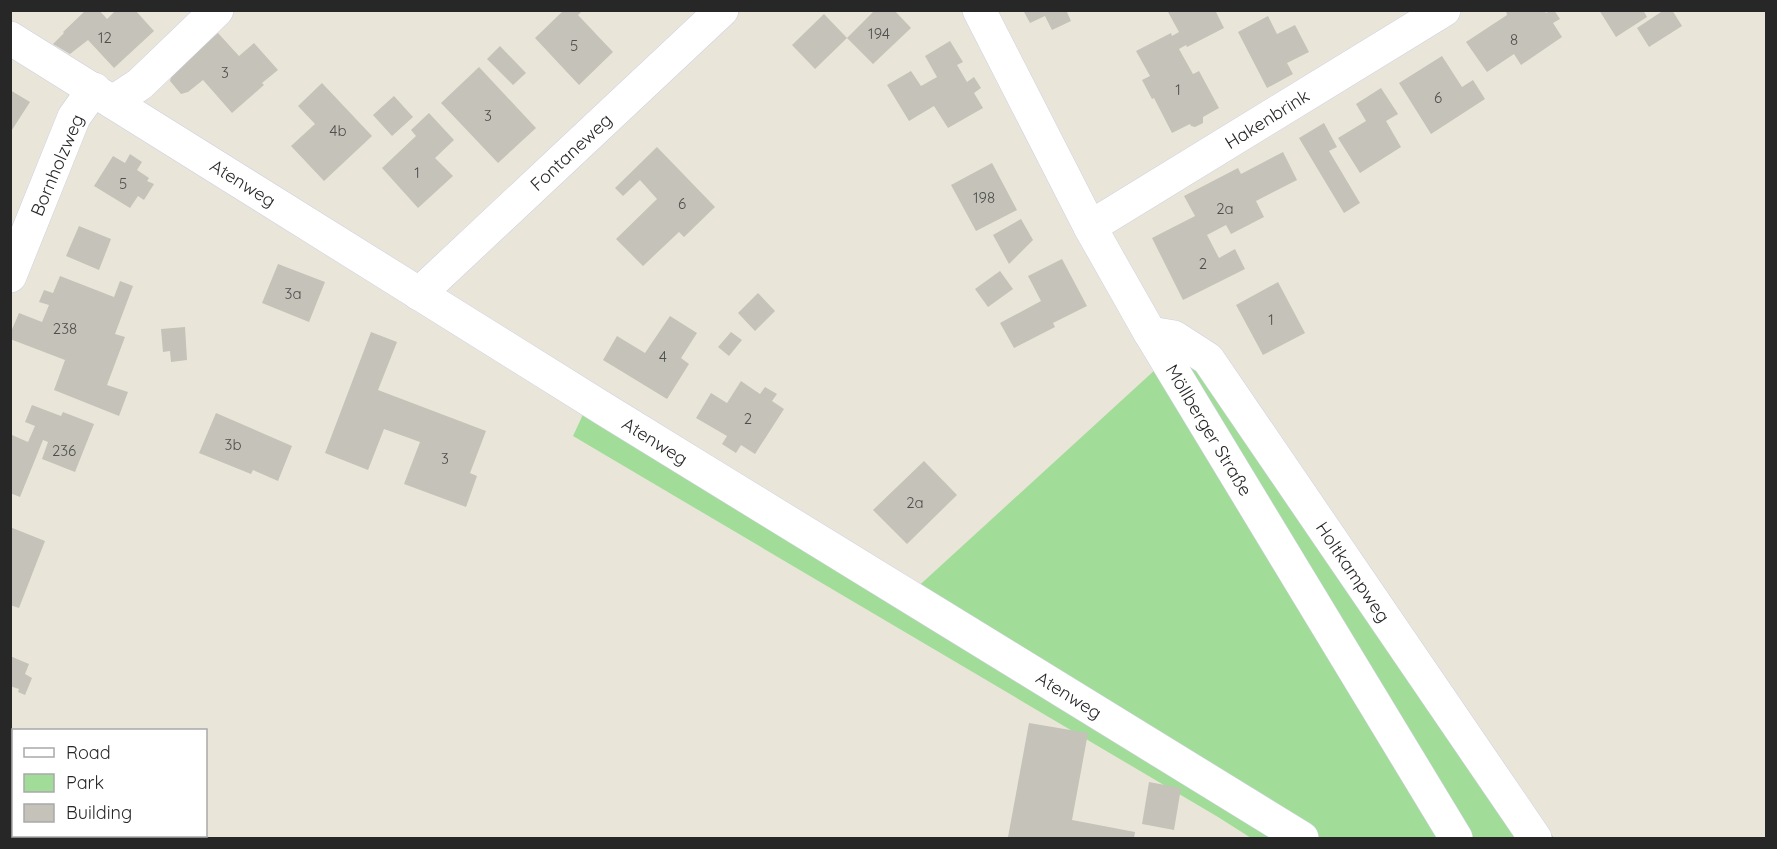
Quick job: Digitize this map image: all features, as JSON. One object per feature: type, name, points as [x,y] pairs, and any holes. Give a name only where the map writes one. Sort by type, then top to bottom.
[{"type":"street","name":"Bornholzweg","points":[[10,276],[74,117],[104,96],[140,84],[217,10]]},
{"type":"street","name":"Fontaneweg","points":[[419,294],[722,10]]},
{"type":"street","name":"Möllberger Straße","points":[[979,10],[1090,227],[1150,333],[1456,838]]},
{"type":"street","name":"Hakenbrink","points":[[1090,227],[1444,10]]},
{"type":"street","name":"Atenweg","points":[[10,38],[419,294],[1302,838]]},
{"type":"street","name":"Holtkampweg","points":[[1150,333],[1174,337],[1208,359],[1535,838]]},
{"type":"green space","points":[[1180,347],[1318,506],[1554,838],[1251,838],[573,436],[592,395],[912,592]]},
{"type":"building","points":[[86,10],[99,10],[107,19],[116,10],[135,10],[154,31],[114,68],[88,40],[70,54],[53,44]]},
{"type":"building","points":[[564,10],[583,10],[578,15],[613,52],[579,85],[535,38]]},
{"type":"building","points":[[875,10],[894,10],[911,28],[873,64],[847,38]]},
{"type":"building","points":[[1023,10],[1066,10],[1071,21],[1052,30],[1045,16],[1030,23]]},
{"type":"building","points":[[1171,10],[1215,10],[1224,28],[1179,49],[1193,74],[1199,71],[1219,108],[1203,117],[1203,123],[1195,127],[1190,124],[1172,133],[1142,80],[1150,76],[1136,51],[1171,33],[1172,36],[1179,32],[1168,12]]},
{"type":"building","points":[[1506,10],[1544,10],[1546,13],[1554,10],[1560,19],[1553,23],[1562,37],[1521,65],[1514,54],[1487,72],[1466,42],[1507,15]]},
{"type":"building","points":[[1599,10],[1643,10],[1647,17],[1616,37]]},
{"type":"building","points":[[1664,10],[1672,10],[1682,26],[1649,47],[1637,28]]},
{"type":"building","points":[[824,14],[847,38],[815,69],[792,45]]},
{"type":"building","points":[[1268,16],[1277,34],[1295,25],[1309,52],[1287,63],[1293,74],[1267,88],[1238,32]]},
{"type":"building","points":[[218,33],[239,56],[254,43],[278,70],[232,113],[203,80],[188,92],[181,94],[170,81],[172,74]]},
{"type":"building","points":[[950,41],[963,62],[957,65],[967,82],[974,77],[981,88],[974,93],[983,108],[948,128],[934,106],[909,121],[887,85],[911,71],[921,86],[937,77],[925,56]]},
{"type":"building","points":[[500,46],[526,73],[513,85],[487,59]]},
{"type":"building","points":[[1442,56],[1462,87],[1473,80],[1485,99],[1431,134],[1399,83]]},
{"type":"building","points":[[479,67],[536,128],[498,163],[441,103]]},
{"type":"building","points":[[322,83],[372,136],[324,181],[291,146],[315,124],[298,106]]},
{"type":"building","points":[[1381,88],[1398,114],[1386,121],[1401,147],[1360,173],[1338,138],[1366,121],[1356,104]]},
{"type":"building","points":[[10,90],[30,102],[10,133]]},
{"type":"building","points":[[394,96],[413,117],[392,136],[373,115]]},
{"type":"building","points":[[429,113],[454,140],[435,158],[453,176],[418,208],[382,168],[416,136],[411,130]]},
{"type":"building","points":[[1324,123],[1337,147],[1329,151],[1360,203],[1344,213],[1299,138]]},
{"type":"building","points":[[657,147],[715,207],[684,237],[679,232],[643,266],[616,239],[657,199],[640,180],[623,196],[615,188]]},
{"type":"building","points":[[1283,152],[1297,180],[1256,201],[1264,217],[1231,234],[1226,225],[1207,235],[1219,258],[1235,249],[1245,269],[1183,300],[1152,238],[1195,216],[1184,196],[1238,168],[1241,174]]},
{"type":"building","points":[[130,154],[142,162],[137,170],[149,178],[147,181],[154,184],[144,200],[138,196],[130,208],[94,186],[113,156],[125,163]]},
{"type":"building","points":[[992,163],[1017,210],[976,231],[951,185]]},
{"type":"building","points":[[1021,219],[1033,240],[1009,264],[993,235]]},
{"type":"building","points":[[79,226],[111,239],[99,270],[66,256]]},
{"type":"building","points":[[1062,259],[1087,306],[1053,323],[1055,327],[1014,348],[1000,323],[1041,301],[1028,276]]},
{"type":"building","points":[[278,264],[325,282],[309,322],[262,303]]},
{"type":"building","points":[[1000,271],[1013,289],[988,307],[975,289]]},
{"type":"building","points":[[60,276],[114,297],[120,281],[133,286],[115,334],[125,337],[107,385],[128,392],[119,416],[54,390],[65,360],[10,339],[19,313],[42,322],[49,305],[39,302],[44,290],[53,293]]},
{"type":"building","points":[[1278,282],[1305,333],[1263,355],[1236,305]]},
{"type":"building","points":[[758,293],[775,311],[755,331],[738,313]]},
{"type":"building","points":[[670,316],[697,333],[681,358],[689,364],[667,399],[603,360],[617,336],[645,353]]},
{"type":"building","points":[[185,327],[187,360],[171,362],[170,351],[163,352],[161,329]]},
{"type":"building","points":[[371,332],[397,342],[378,390],[486,431],[470,473],[477,476],[466,507],[404,484],[420,442],[384,429],[368,470],[325,453]]},
{"type":"building","points":[[731,332],[742,340],[729,356],[718,347]]},
{"type":"building","points":[[741,381],[760,394],[765,387],[777,394],[772,401],[784,409],[755,454],[741,445],[736,453],[722,444],[727,436],[696,418],[711,393],[727,403]]},
{"type":"building","points":[[32,405],[61,416],[63,412],[94,424],[75,472],[42,459],[48,442],[43,440],[20,497],[10,493],[10,437],[12,435],[28,442],[35,426],[25,422]]},
{"type":"building","points":[[216,413],[292,446],[278,481],[253,470],[251,474],[199,453]]},
{"type":"building","points":[[924,461],[957,495],[907,544],[873,510]]},
{"type":"building","points":[[10,527],[45,541],[19,608],[10,605]]},
{"type":"building","points":[[10,656],[29,664],[25,674],[32,678],[25,695],[18,692],[19,689],[10,686]]},
{"type":"building","points":[[1029,723],[1088,733],[1072,820],[1135,832],[1134,838],[1008,837]]},
{"type":"building","points":[[1149,782],[1181,788],[1174,830],[1142,824]]}]
